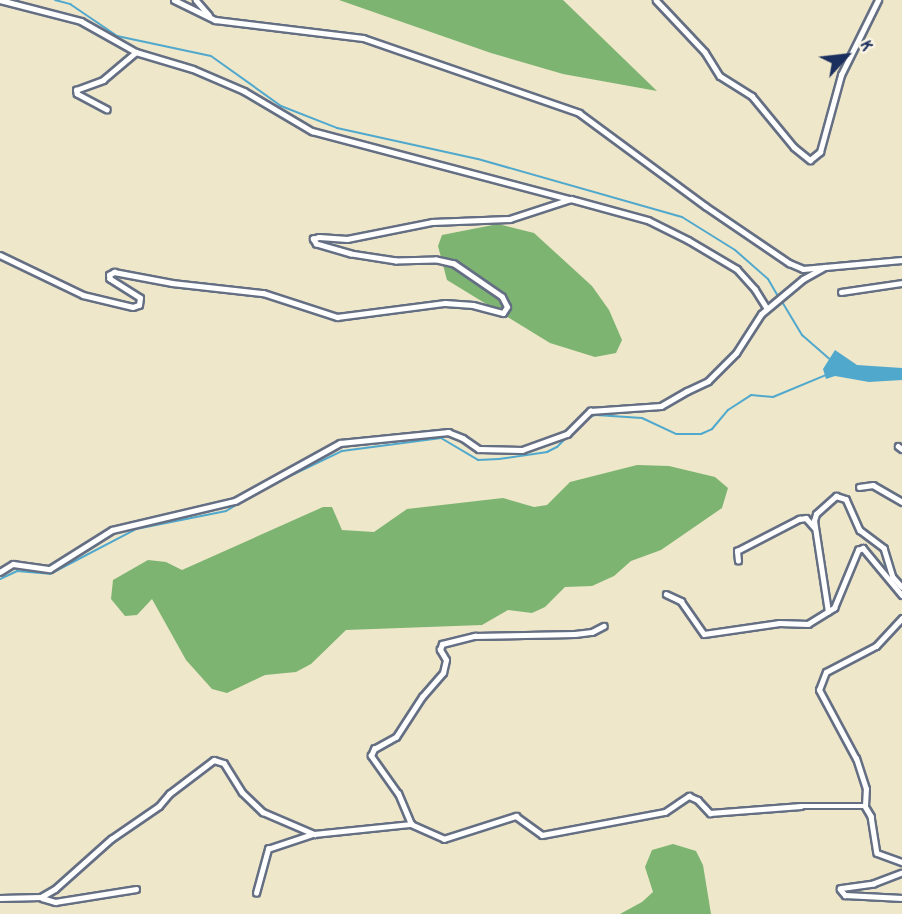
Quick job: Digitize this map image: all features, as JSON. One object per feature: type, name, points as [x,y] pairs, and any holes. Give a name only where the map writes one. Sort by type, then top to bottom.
[{"type":"street","points":[[0,0],[81,21],[136,52],[233,86],[312,131],[648,220],[737,269],[768,307]]},
{"type":"street","points":[[174,0],[211,18],[363,38],[579,113],[705,206],[789,263],[803,269],[902,260]]},
{"type":"street","points":[[196,0],[211,18]]},
{"type":"street","points":[[656,0],[705,52],[720,76],[752,96],[794,148],[810,160],[820,152],[841,75],[877,0]]},
{"type":"street","points":[[107,110],[76,94],[76,90],[103,80],[136,52]]},
{"type":"street","points":[[0,255],[83,295],[133,307],[139,305],[140,298],[110,279],[114,272],[172,284],[263,293],[337,317],[445,303],[473,305],[503,313],[507,307],[502,297],[454,264],[351,254],[316,244],[313,239],[347,239],[432,222],[510,219],[571,199]]},
{"type":"street","points":[[0,572],[13,564],[50,569],[112,530],[235,501],[340,443],[447,432],[463,438],[479,449],[522,450],[567,434],[590,411],[662,405],[708,381],[736,353],[768,307],[825,267]]},
{"type":"street","points":[[841,292],[902,283]]},
{"type":"street","points":[[859,487],[873,485],[902,502]]},
{"type":"street","points":[[828,613],[815,528],[816,513],[841,496],[846,499],[856,525],[884,548],[894,578],[902,587]]},
{"type":"street","points":[[738,561],[737,551],[799,519],[806,518],[815,528]]},
{"type":"street","points":[[666,594],[681,601],[701,632],[708,634],[779,623],[808,624],[834,608],[860,548],[869,553],[902,595]]},
{"type":"street","points":[[902,618],[876,646],[827,672],[819,690],[856,759],[866,789],[865,806],[871,816],[877,853],[902,862]]},
{"type":"street","points":[[411,824],[398,794],[372,756],[374,749],[396,737],[422,697],[443,673],[446,660],[440,650],[442,643],[475,636],[575,634],[592,632],[604,626]]},
{"type":"street","points":[[41,897],[214,760],[224,763],[242,792],[263,813],[314,834]]},
{"type":"street","points":[[256,892],[268,849],[314,834],[411,824],[444,839],[516,816],[542,835],[654,815],[674,808],[689,796],[698,800],[710,813],[801,806],[865,806]]},
{"type":"street","points":[[902,873],[874,884],[840,889],[845,895],[902,898]]},
{"type":"street","points":[[0,898],[41,897],[55,902],[136,889]]},
{"type":"green space","points":[[339,0],[563,0],[657,91],[563,74],[491,53]]},
{"type":"green space","points":[[498,224],[534,233],[592,286],[609,310],[622,340],[616,353],[595,357],[550,343],[447,280],[438,246],[442,235]]},
{"type":"green space","points":[[637,465],[669,466],[715,477],[728,488],[722,508],[661,550],[631,561],[614,576],[592,586],[565,587],[545,607],[532,613],[508,610],[482,625],[346,630],[311,664],[296,672],[265,675],[227,693],[212,689],[186,660],[152,599],[137,615],[125,616],[111,599],[113,580],[148,560],[166,562],[182,570],[323,507],[332,507],[342,530],[374,532],[407,509],[503,498],[534,507],[547,505],[570,482]]},
{"type":"green space","points":[[673,844],[696,851],[703,865],[711,914],[620,914],[642,902],[653,892],[645,867],[652,850]]},
{"type":"water","points":[[835,350],[857,365],[902,368],[902,380],[869,382],[835,376],[826,379],[823,369]]},
{"type":"waterway","points":[[55,0],[70,4],[117,36],[211,56],[281,106],[337,128],[478,159],[682,217],[735,250],[768,279],[778,296]]},
{"type":"waterway","points":[[781,300],[802,335],[831,360]]},
{"type":"waterway","points":[[586,418],[596,415],[642,418],[677,434],[701,434],[712,429],[728,410],[751,395],[773,397],[826,375]]},
{"type":"waterway","points":[[0,579],[17,571],[50,574],[136,529],[226,511],[263,489],[342,451],[441,438],[478,460],[499,459],[547,452],[557,447],[577,427]]}]
